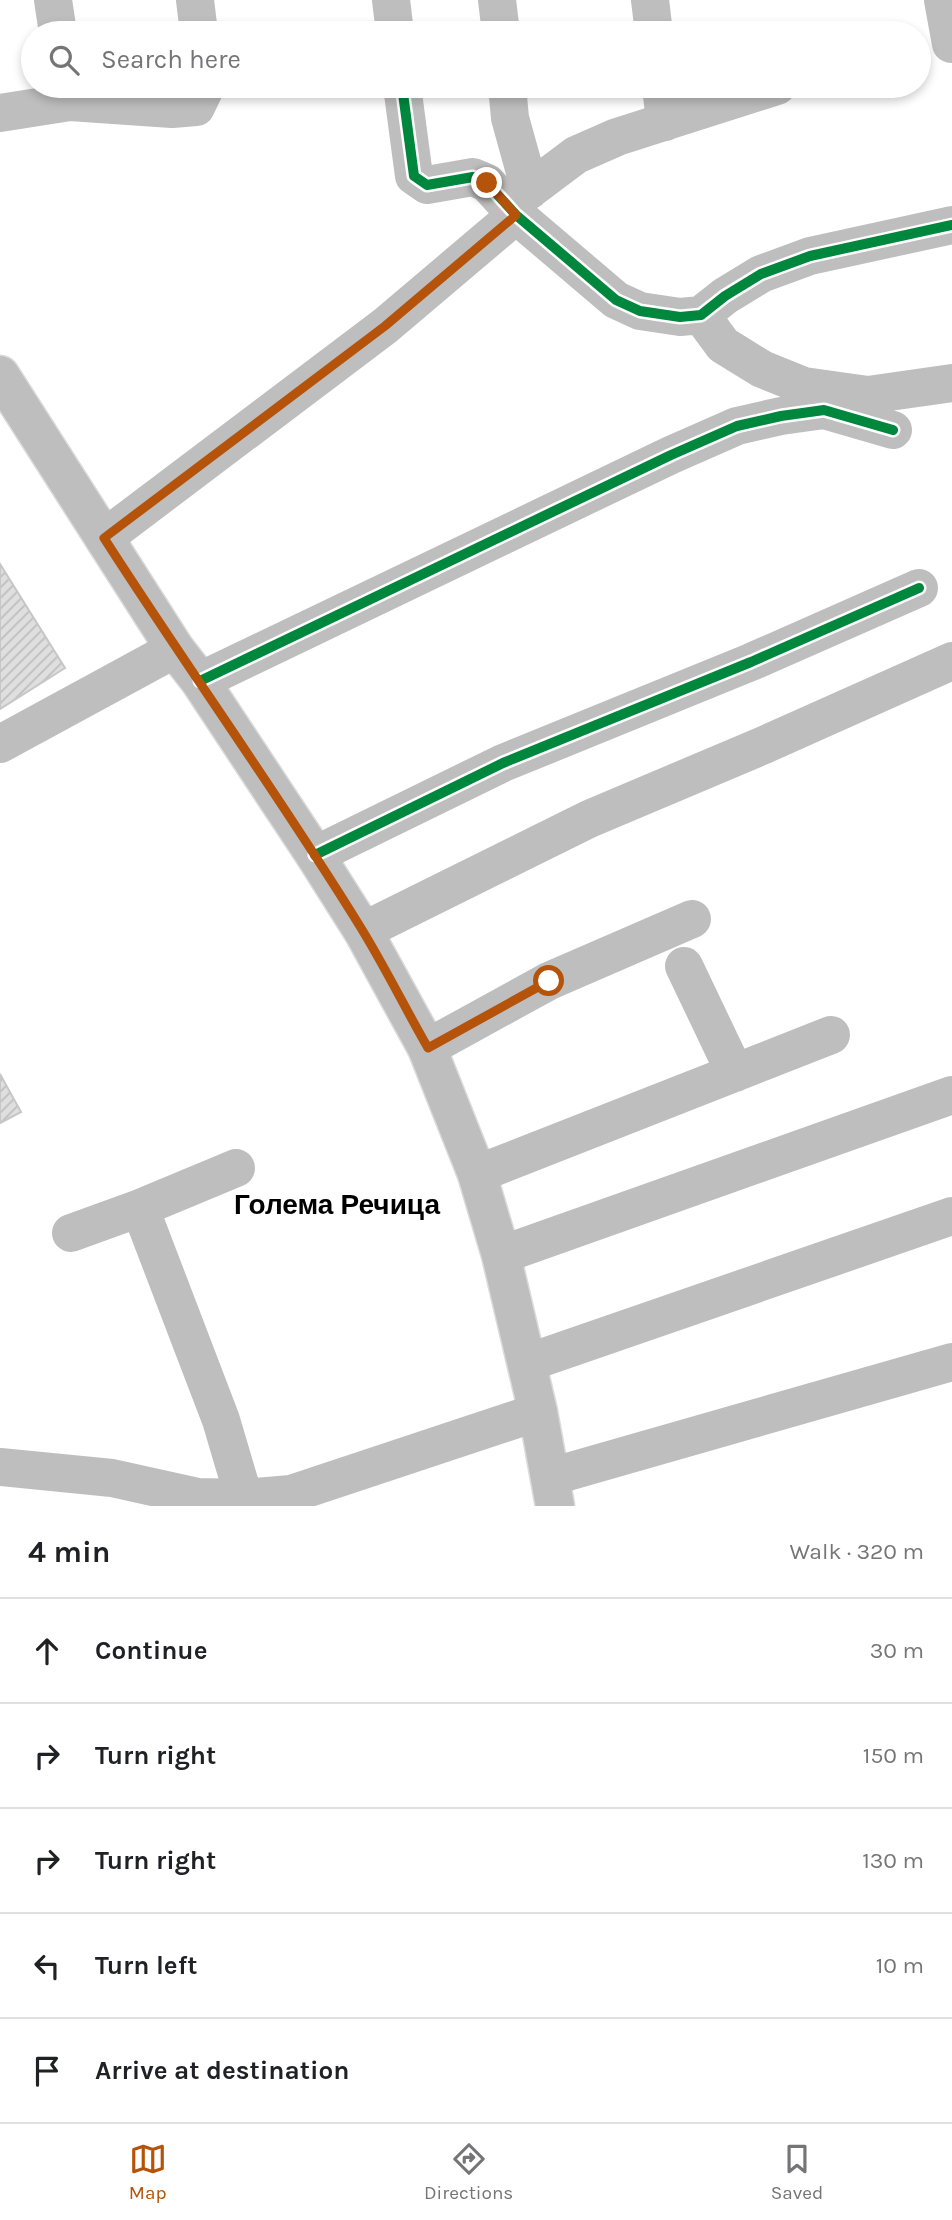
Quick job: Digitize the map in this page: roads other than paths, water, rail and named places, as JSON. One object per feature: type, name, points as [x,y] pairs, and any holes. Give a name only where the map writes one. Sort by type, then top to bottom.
[{"type":"street","points":[[53,0],[56,21]]},
{"type":"street","points":[[195,0],[198,21]]},
{"type":"street","points":[[391,0],[394,21]]},
{"type":"street","points":[[497,0],[500,21]]},
{"type":"street","points":[[650,0],[653,21]]},
{"type":"street","points":[[931,48],[952,44],[943,0]]},
{"type":"street","points":[[0,113],[54,98]]},
{"type":"street","points":[[96,98],[172,109],[196,107],[200,98]]},
{"type":"street","points":[[404,98],[414,177],[427,185],[473,177],[487,183],[518,204],[616,300],[640,311],[680,317],[701,315],[725,296],[761,274],[810,256],[952,225]]},
{"type":"street","points":[[508,98],[518,204]]},
{"type":"street","points":[[104,538],[385,326],[518,204],[576,155],[617,137],[663,104],[701,98]]},
{"type":"street","points":[[701,315],[723,345],[762,369],[804,386],[868,395],[952,383]]},
{"type":"street","points":[[0,374],[175,649],[200,681],[315,855],[363,931],[428,1048],[477,1174],[501,1255],[538,1412],[552,1492],[952,1362]]},
{"type":"street","points":[[200,681],[671,455],[737,426],[824,410],[893,430]]},
{"type":"street","points":[[315,855],[503,763],[751,662],[919,588]]},
{"type":"street","points":[[0,744],[175,649]]},
{"type":"street","points":[[363,931],[589,819],[752,751],[952,661]]},
{"type":"street","points":[[428,1048],[549,981],[692,919]]},
{"type":"street","points":[[684,966],[735,1073]]},
{"type":"street","points":[[477,1174],[831,1035]]},
{"type":"street","points":[[501,1255],[952,1095]]},
{"type":"street","points":[[71,1233],[236,1168]]},
{"type":"street","points":[[140,1208],[222,1419],[244,1498]]},
{"type":"street","points":[[527,1363],[952,1216]]},
{"type":"street","points":[[0,1467],[112,1478],[198,1501],[291,1494],[538,1412]]},
{"type":"district","name":"Голема Речица","points":[[337,1204]]}]
